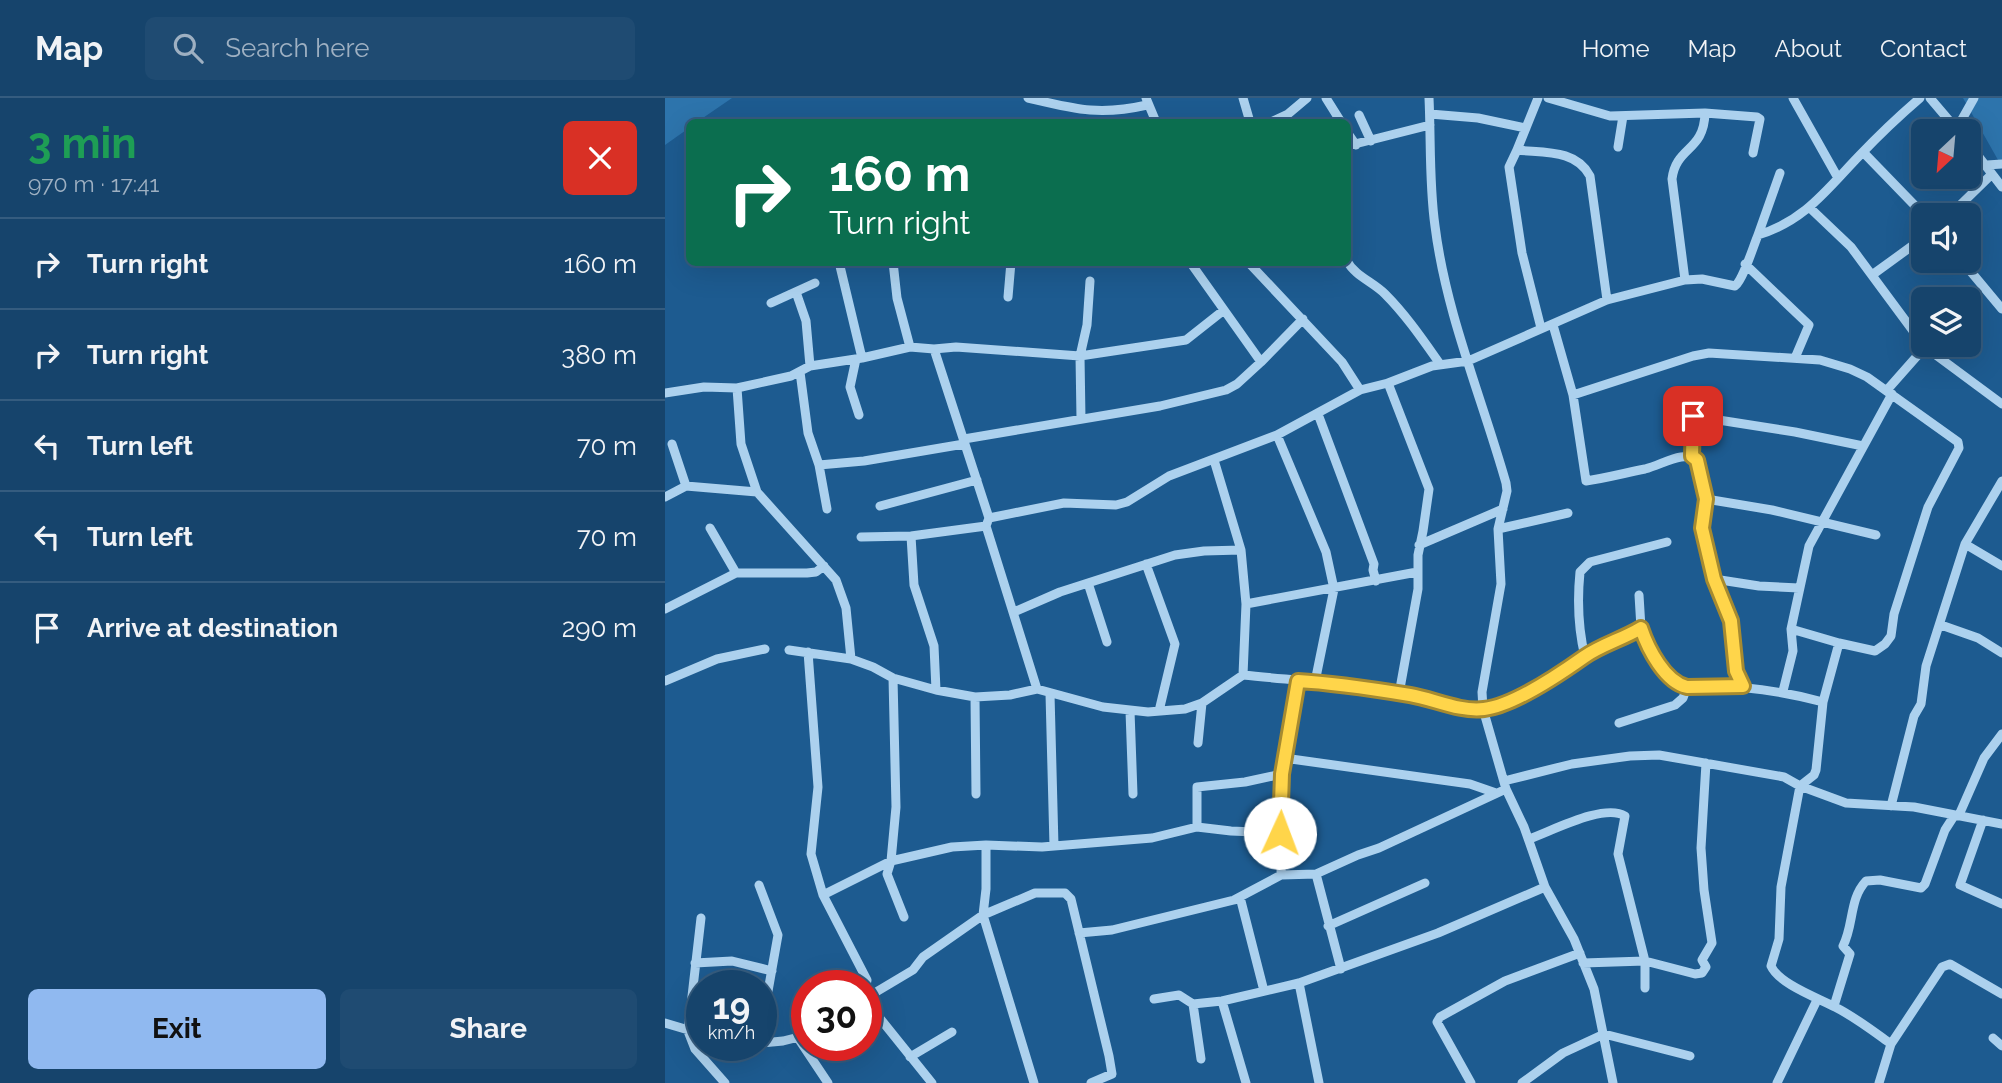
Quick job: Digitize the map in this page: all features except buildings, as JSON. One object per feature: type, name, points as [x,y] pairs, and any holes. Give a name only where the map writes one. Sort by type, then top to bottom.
[{"type":"street","points":[[1028,98],[1090,111],[1118,111],[1146,101],[1155,119]]},
{"type":"street","points":[[1243,98],[1249,119]]},
{"type":"street","points":[[1277,119],[1307,98]]},
{"type":"street","points":[[1326,98],[1339,119]]},
{"type":"street","points":[[1429,98],[1435,227],[1446,285],[1506,483],[1499,528],[1501,584],[1482,692],[1483,709],[1505,785],[1529,839],[1545,887],[1580,953],[1594,989],[1613,1083]]},
{"type":"street","points":[[1538,98],[1511,160],[1511,178],[1522,253],[1541,328]]},
{"type":"street","points":[[1548,98],[1596,114],[1623,116],[1705,113],[1754,116],[1760,119],[1753,153]]},
{"type":"street","points":[[1793,98],[1838,178]]},
{"type":"street","points":[[1758,235],[1790,223],[1810,208],[1863,152],[1920,98]]},
{"type":"street","points":[[1930,98],[1947,119]]},
{"type":"street","points":[[1963,119],[1974,98]]},
{"type":"street","points":[[1685,280],[1673,168],[1679,159],[1697,144],[1703,131],[1705,113]]},
{"type":"street","points":[[1359,115],[1371,141]]},
{"type":"street","points":[[1618,147],[1623,116]]},
{"type":"street","points":[[1352,146],[1430,120],[1478,118],[1526,128]]},
{"type":"street","points":[[1517,150],[1568,156],[1586,168],[1590,176],[1607,300]]},
{"type":"street","points":[[1863,152],[1912,203]]},
{"type":"street","points":[[1981,158],[2002,187]]},
{"type":"street","points":[[1987,165],[2002,164]]},
{"type":"street","points":[[862,537],[911,536],[988,522],[1064,503],[1117,505],[1138,497],[1170,476],[1277,435],[1360,390],[1388,383],[1431,366],[1468,362],[1607,300],[1685,280],[1702,279],[1735,286],[1742,279],[1745,264],[1780,173]]},
{"type":"street","points":[[1963,203],[1993,174]]},
{"type":"street","points":[[1810,208],[1851,247],[1911,328]]},
{"type":"street","points":[[1872,275],[1911,247]]},
{"type":"street","points":[[1745,264],[1809,325],[1795,358]]},
{"type":"street","points":[[840,266],[859,358],[850,387],[859,415]]},
{"type":"street","points":[[893,266],[897,298],[910,347]]},
{"type":"street","points":[[1008,297],[1011,266]]},
{"type":"street","points":[[1193,266],[1261,362]]},
{"type":"street","points":[[1251,266],[1342,362],[1360,390]]},
{"type":"street","points":[[1350,266],[1385,293],[1411,323],[1440,364]]},
{"type":"street","points":[[1972,273],[2002,309]]},
{"type":"street","points":[[1081,419],[1080,356],[1087,325],[1090,281]]},
{"type":"street","points":[[771,303],[815,283]]},
{"type":"street","points":[[796,292],[806,321],[810,366]]},
{"type":"street","points":[[665,393],[703,387],[737,387],[791,376],[810,366],[910,347],[956,347],[1080,356],[1186,340],[1224,310]]},
{"type":"street","points":[[819,465],[864,461],[1217,393],[1237,384],[1303,319]]},
{"type":"street","points":[[1553,326],[1573,395],[1586,481],[1613,477],[1627,471],[1692,456]]},
{"type":"street","points":[[934,349],[977,480],[1037,689]]},
{"type":"street","points":[[1573,395],[1701,354],[1833,362],[1867,377],[1958,442],[1959,448],[1928,507],[1894,614],[1891,636],[1885,644],[1874,651],[1791,629]]},
{"type":"street","points":[[1783,691],[1793,651],[1791,629],[1809,546],[1889,392],[1917,357]]},
{"type":"street","points":[[1939,357],[2002,404]]},
{"type":"street","points":[[800,372],[808,433],[819,465],[827,509]]},
{"type":"street","points":[[1388,383],[1429,489],[1416,572],[1418,589],[1399,694]]},
{"type":"street","points":[[737,387],[741,444],[758,492],[836,580],[846,608],[851,659]]},
{"type":"street","points":[[1318,414],[1374,564],[1376,581]]},
{"type":"street","points":[[1692,456],[1693,416],[1863,446]]},
{"type":"street","points":[[1277,435],[1326,552],[1334,589],[1315,682]]},
{"type":"street","points":[[672,444],[686,486]]},
{"type":"street","points":[[1692,456],[1697,460],[1706,499],[1702,528],[1714,579],[1731,621],[1736,671],[1743,686]]},
{"type":"street","points":[[1214,460],[1241,550],[1246,604],[1243,675]]},
{"type":"street","points":[[880,506],[977,480]]},
{"type":"street","points":[[1891,806],[1914,716],[1921,704],[1926,666],[1965,544],[2002,481]]},
{"type":"street","points":[[665,497],[686,486],[758,492]]},
{"type":"street","points":[[1706,499],[1876,535]]},
{"type":"street","points":[[1419,545],[1503,509]]},
{"type":"street","points":[[1499,528],[1568,513]]},
{"type":"street","points":[[710,528],[736,573]]},
{"type":"street","points":[[911,536],[914,585],[934,646],[936,690]]},
{"type":"street","points":[[1585,657],[1579,629],[1577,598],[1580,572],[1590,562],[1667,542]]},
{"type":"street","points":[[1965,544],[2002,566]]},
{"type":"street","points":[[1014,612],[1146,564],[1189,553],[1241,550]]},
{"type":"street","points":[[1146,564],[1175,644],[1159,711]]},
{"type":"street","points":[[665,610],[736,573],[807,573],[816,572],[824,566]]},
{"type":"street","points":[[1246,604],[1416,572]]},
{"type":"street","points":[[1714,579],[1759,586],[1799,588]]},
{"type":"street","points":[[1088,583],[1107,642]]},
{"type":"street","points":[[1639,595],[1644,638],[1667,675],[1678,685],[1743,686],[1783,691],[1823,702]]},
{"type":"street","points":[[1941,625],[1978,638],[2002,653]]},
{"type":"street","points":[[789,650],[851,659],[893,678],[975,697],[1010,695],[1037,689],[1103,707],[1159,711],[1185,709],[1202,703],[1243,675],[1315,682],[1399,694],[1467,709],[1483,709],[1528,691],[1641,628]]},
{"type":"street","points":[[1839,643],[1823,702],[1816,770],[1814,775],[1800,786],[1781,887],[1779,939],[1771,966],[1776,974],[1817,1000],[1833,1006],[1891,1044]]},
{"type":"street","points":[[665,681],[717,659],[765,649]]},
{"type":"street","points":[[808,652],[818,787],[811,854],[823,894],[862,970]]},
{"type":"street","points":[[893,678],[896,795],[891,861],[887,874],[904,917]]},
{"type":"street","points":[[1281,875],[1282,774],[1298,681]]},
{"type":"street","points":[[1619,723],[1675,705],[1687,687]]},
{"type":"street","points":[[1050,694],[1054,846]]},
{"type":"street","points":[[975,697],[976,794]]},
{"type":"street","points":[[1198,743],[1202,703]]},
{"type":"street","points":[[1130,710],[1133,794]]},
{"type":"street","points":[[1833,1006],[1850,954],[1843,946],[1859,889],[1866,881],[1880,880],[1921,888],[1925,884],[1945,830],[1954,816],[1959,814],[1984,758],[2002,734]]},
{"type":"street","points":[[1079,933],[1112,930],[1240,897],[1281,875],[1316,874],[1379,848],[1496,793],[1505,785],[1572,764],[1630,756],[1659,755],[1784,777],[1800,786],[1846,803],[1914,807],[2002,824]]},
{"type":"street","points":[[1284,758],[1470,784],[1496,793]]},
{"type":"street","points":[[1583,963],[1645,961],[1695,974],[1702,973],[1706,967],[1702,960],[1712,943],[1701,848],[1706,763]]},
{"type":"street","points":[[1197,827],[1197,787],[1245,782],[1282,774]]},
{"type":"street","points":[[1529,839],[1602,812],[1625,817],[1618,855],[1645,961],[1645,988]]},
{"type":"street","points":[[1983,820],[1960,885],[2002,904]]},
{"type":"street","points":[[823,894],[891,861],[952,847],[1054,846],[1153,838],[1197,827],[1280,833]]},
{"type":"street","points":[[986,845],[986,889],[982,915],[1034,1083]]},
{"type":"street","points":[[1316,874],[1341,969]]},
{"type":"street","points":[[1328,926],[1425,883]]},
{"type":"street","points":[[759,886],[778,935],[772,970]]},
{"type":"street","points":[[1154,999],[1179,995],[1193,1004],[1222,1001],[1299,983],[1438,933],[1545,887]]},
{"type":"street","points":[[882,990],[913,970],[923,957],[982,915],[1035,893],[1065,892],[1070,899],[1079,933],[1112,1074],[1091,1083]]},
{"type":"street","points":[[1240,897],[1264,990]]},
{"type":"street","points":[[694,970],[701,918]]},
{"type":"street","points":[[1471,1083],[1437,1022],[1440,1017],[1505,981],[1580,953]]},
{"type":"street","points":[[695,962],[731,961],[768,970]]},
{"type":"street","points":[[1879,1083],[1891,1044],[1916,1003],[1945,964],[1950,964],[2002,994]]},
{"type":"street","points":[[1299,983],[1319,1083]]},
{"type":"street","points":[[1777,1083],[1817,1000]]},
{"type":"street","points":[[1222,1001],[1246,1083]]},
{"type":"street","points":[[1193,1004],[1202,1059]]},
{"type":"street","points":[[882,1021],[932,1083]]},
{"type":"street","points":[[665,1023],[686,1030]]},
{"type":"street","points":[[910,1057],[952,1032]]},
{"type":"street","points":[[1522,1083],[1563,1053],[1604,1034],[1690,1056]]},
{"type":"street","points":[[1993,1038],[2002,1046]]},
{"type":"street","points":[[706,1061],[725,1083]]},
{"type":"street","points":[[816,1061],[828,1083]]},
{"type":"shaded area","points":[[665,98],[732,98],[701,119],[686,119],[686,130],[665,145]]},
{"type":"shaded area","points":[[1963,98],[2002,98],[2002,167],[1981,130],[1981,119],[1975,119]]},
{"type":"route","points":[[1280,833],[1282,774],[1298,681],[1341,684],[1410,695],[1467,709],[1483,709],[1528,691],[1641,628],[1644,638],[1667,675],[1678,685],[1743,686],[1736,671],[1731,621],[1714,579],[1702,528],[1706,499],[1697,460],[1692,456],[1693,416]]}]
